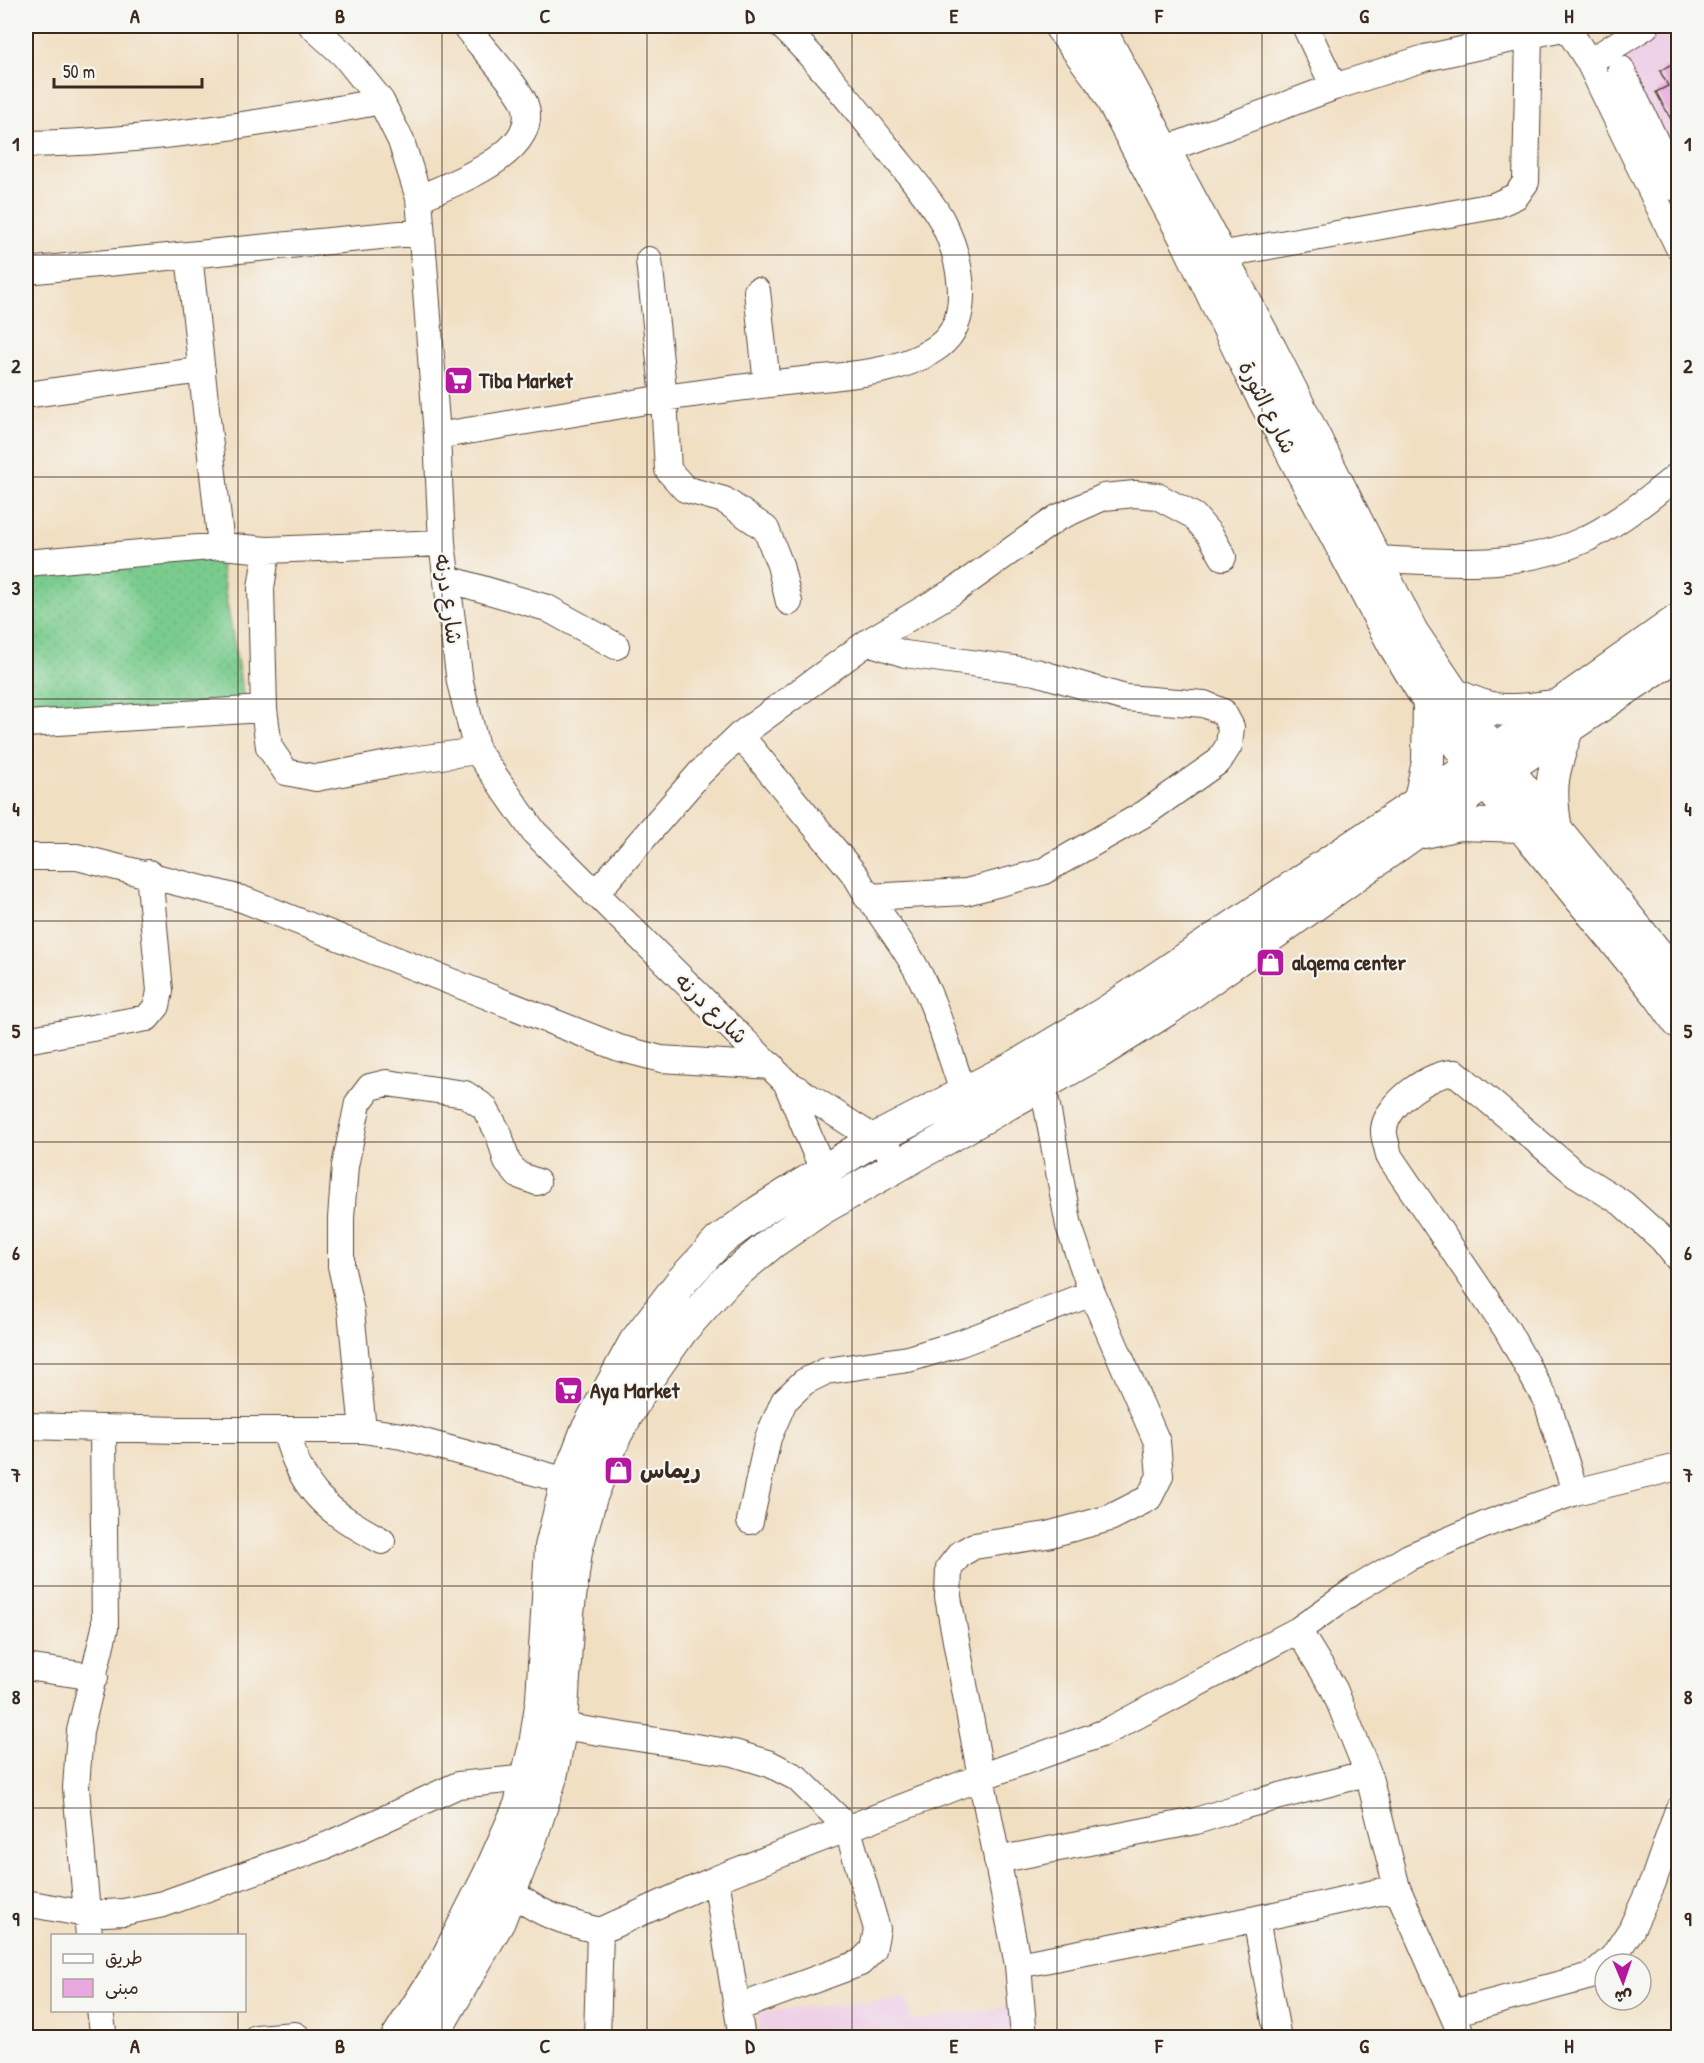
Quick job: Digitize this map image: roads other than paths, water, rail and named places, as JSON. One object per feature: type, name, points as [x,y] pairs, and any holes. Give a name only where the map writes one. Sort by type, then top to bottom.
[{"type":"main road","name":"شارع الثورة","points":[[1060,26],[1103,83],[1208,257],[1377,560],[1442,698]]},
{"type":"main road","name":"شارع الثورة","points":[[1106,29],[1164,150],[1208,257],[1257,387],[1394,645],[1442,698],[1489,767]]},
{"type":"main road","points":[[397,2037],[531,1838],[551,1777],[561,1726],[568,1613],[576,1551],[591,1497],[616,1434],[648,1378],[682,1330],[726,1281],[773,1242],[835,1201],[1043,1085],[1168,1010],[1415,834],[1489,767],[1562,717],[1678,620]]},
{"type":"main road","points":[[1420,799],[1442,698],[1483,708],[1562,717],[1678,654]]},
{"type":"main road","points":[[1556,829],[1550,797],[1562,717]]},
{"type":"main road","points":[[431,2037],[499,1921],[500,1884],[527,1778],[542,1699],[551,1547],[567,1481],[586,1432],[635,1342],[681,1282],[719,1241],[823,1171],[875,1139],[963,1091],[1018,1065],[1108,1011],[1420,799],[1489,767]]},
{"type":"main road","points":[[1489,767],[1521,826],[1659,995],[1678,1022]]},
{"type":"main road","points":[[1489,767],[1556,829],[1678,979]]},
{"type":"main road","points":[[1415,834],[1459,824],[1521,826]]},
{"type":"street","name":"شارع درنه","points":[[312,26],[344,55],[381,101],[401,141],[419,198],[437,436],[442,543],[460,682],[477,751],[534,832],[779,1074],[875,1139],[902,1162]]},
{"type":"street","points":[[419,198],[473,175],[501,156],[522,136],[529,118],[524,101],[465,26]]},
{"type":"street","points":[[437,436],[664,398],[867,371],[913,360],[940,345],[956,325],[961,302],[955,251],[940,219],[850,102],[782,26]]},
{"type":"street","points":[[1305,26],[1335,87]]},
{"type":"street","points":[[1164,150],[1335,87],[1425,58],[1566,26],[1589,63],[1678,246]]},
{"type":"street","points":[[1589,63],[1646,26]]},
{"type":"street","points":[[1208,257],[1494,206],[1516,196],[1526,182],[1529,34]]},
{"type":"street","points":[[1621,69],[1678,189]]},
{"type":"street","points":[[26,144],[109,141],[192,132],[292,118],[381,101]]},
{"type":"street","points":[[26,271],[421,232]]},
{"type":"street","points":[[189,255],[221,546]]},
{"type":"street","points":[[649,260],[664,398],[668,470],[685,489],[724,500],[766,529],[780,565],[789,602]]},
{"type":"street","points":[[757,291],[767,384]]},
{"type":"street","points":[[26,395],[202,369]]},
{"type":"street","points":[[1377,560],[1475,563],[1522,559],[1554,551],[1588,538],[1637,508],[1678,475]]},
{"type":"street","points":[[595,894],[700,773],[740,735],[868,642],[954,591],[1057,518],[1104,497],[1135,494],[1157,496],[1194,516],[1211,536],[1223,557]]},
{"type":"street","points":[[26,563],[221,546],[267,550],[442,543]]},
{"type":"street","points":[[267,550],[261,588],[264,709],[269,747],[286,772],[316,778],[404,761],[477,751]]},
{"type":"street","points":[[448,579],[547,608],[616,646]]},
{"type":"street","points":[[867,897],[966,892],[1042,872],[1144,814],[1219,761],[1229,746],[1231,727],[1223,712],[1204,704],[1125,698],[1036,672],[905,654],[868,642]]},
{"type":"street","points":[[26,724],[264,709]]},
{"type":"street","points":[[740,735],[856,876],[867,897],[911,959],[942,1030],[963,1091]]},
{"type":"street","points":[[26,857],[77,857],[149,873],[242,899],[619,1048],[661,1059],[779,1074]]},
{"type":"street","points":[[26,1040],[147,1018],[157,1006],[160,991],[149,873]]},
{"type":"street","points":[[1575,1492],[1547,1402],[1507,1330],[1389,1156],[1384,1128],[1398,1100],[1444,1072],[1456,1073],[1576,1174],[1622,1203],[1662,1239],[1678,1260]]},
{"type":"street","name":"شارع درنه","points":[[779,1074],[835,1201]]},
{"type":"street","points":[[363,1430],[351,1311],[341,1266],[345,1166],[358,1103],[370,1087],[387,1083],[465,1094],[484,1107],[499,1134],[507,1162],[518,1175],[537,1182]]},
{"type":"street","points":[[1024,2037],[1018,1965],[948,1597],[949,1568],[960,1554],[974,1546],[1047,1535],[1110,1518],[1149,1498],[1160,1476],[1157,1442],[1092,1293],[1069,1226],[1043,1085]]},
{"type":"street","points":[[750,1521],[768,1437],[784,1401],[804,1382],[826,1371],[908,1359],[1026,1320],[1092,1293]]},
{"type":"street","points":[[26,1426],[103,1429],[363,1430],[430,1443],[567,1481]]},
{"type":"street","points":[[87,1925],[76,1788],[80,1731],[105,1628],[103,1429]]},
{"type":"street","points":[[285,1430],[293,1461],[316,1496],[335,1515],[382,1541]]},
{"type":"street","points":[[500,1884],[537,1910],[558,1921],[600,1931],[716,1879],[848,1827],[1106,1732],[1298,1630],[1356,1589],[1408,1557],[1489,1523],[1575,1492],[1678,1467]]},
{"type":"street","points":[[1298,1630],[1334,1689],[1368,1773],[1396,1888],[1462,2037]]},
{"type":"street","points":[[26,1667],[94,1677]]},
{"type":"street","points":[[561,1726],[734,1753],[770,1764],[797,1778],[848,1827],[877,1929],[873,1950],[860,1963],[738,2008]]},
{"type":"street","points":[[997,1860],[1196,1821],[1246,1805],[1368,1773]]},
{"type":"street","points":[[26,1903],[87,1925],[124,1912],[163,1904],[328,1845],[458,1785],[527,1778]]},
{"type":"street","points":[[1452,2013],[1591,1976],[1613,1957],[1631,1930],[1653,1882],[1678,1810]]},
{"type":"street","points":[[716,1879],[742,2037]]},
{"type":"street","points":[[1018,1965],[1256,1919],[1396,1888]]},
{"type":"street","points":[[1256,1919],[1278,2037]]},
{"type":"street","points":[[597,2037],[600,1931]]},
{"type":"street","points":[[100,2012],[104,2037]]},
{"type":"street","points":[[256,2037],[295,2035],[299,2037]]},
{"type":"place","name":"Tiba Market","points":[[458,380]]},
{"type":"place","name":"alqema center","points":[[1271,962]]},
{"type":"place","name":"Aya Market","points":[[569,1390]]},
{"type":"place","name":"ريماس","points":[[619,1470]]}]
